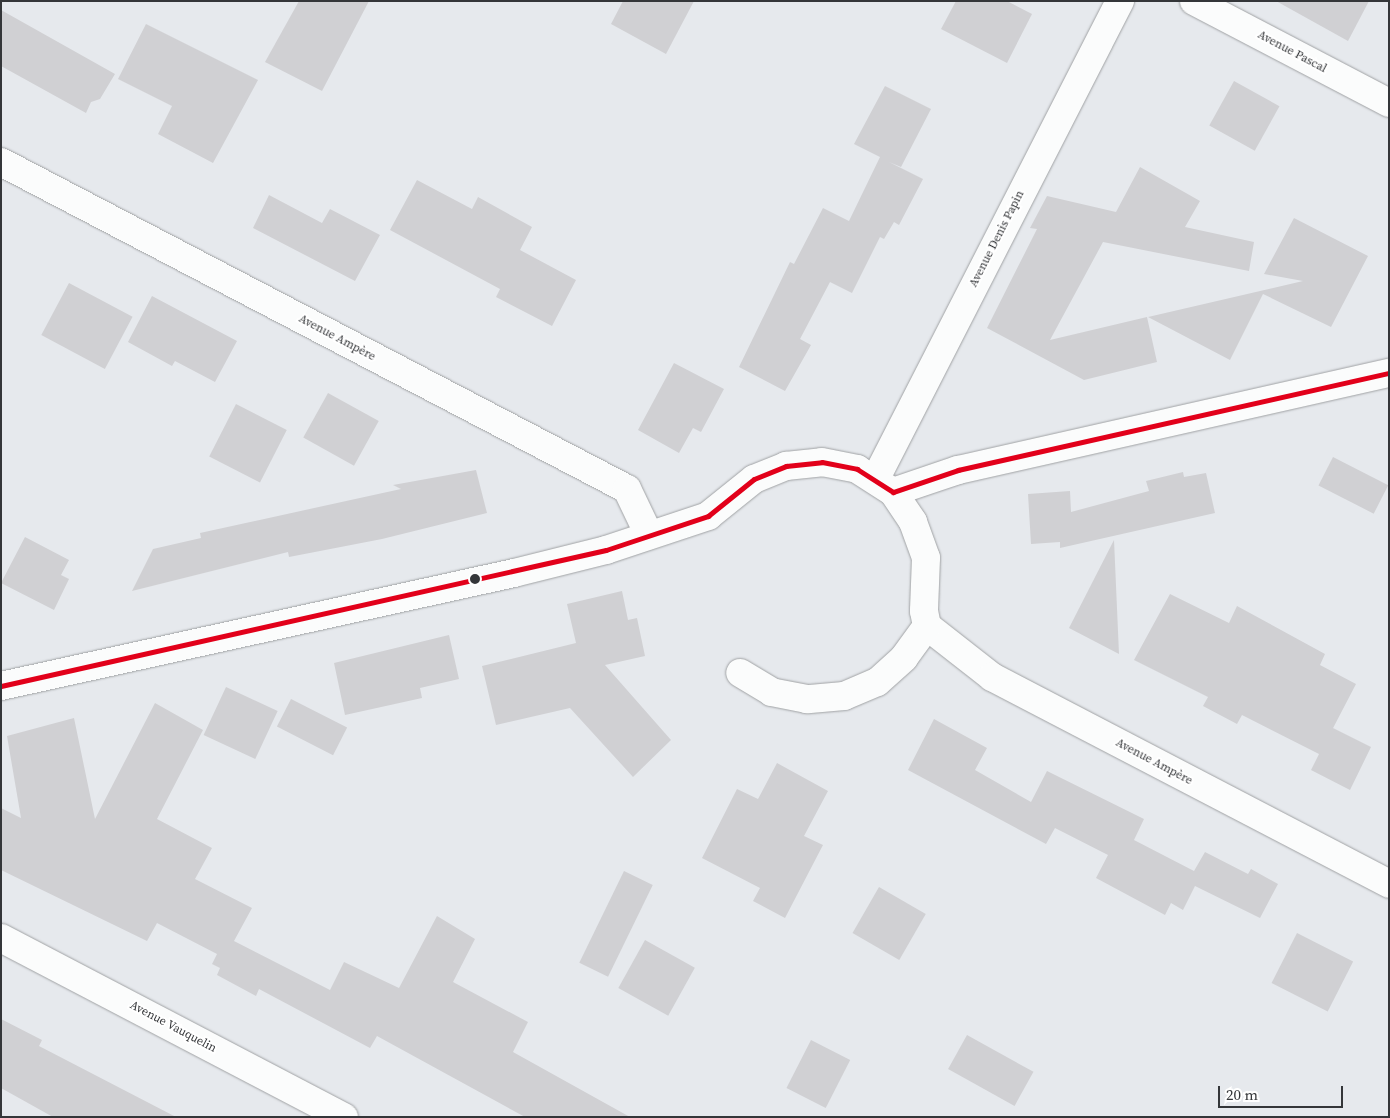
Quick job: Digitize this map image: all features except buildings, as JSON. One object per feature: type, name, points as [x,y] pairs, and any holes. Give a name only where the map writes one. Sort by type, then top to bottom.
[{"type":"street","name":"Avenue Denis Papin","points":[[885,485],[1120,1]]},
{"type":"street","name":"Avenue Pascal","points":[[1194,1],[1389,103]]},
{"type":"street","name":"Avenue Ampère","points":[[1,162],[627,489],[649,536]]},
{"type":"street","points":[[885,485],[1389,373]]},
{"type":"street","points":[[1,686],[514,573],[649,536],[708,516],[754,479],[786,466],[822,462],[857,469],[885,485],[913,522],[926,558],[924,611],[927,626],[904,658],[877,682],[844,696],[808,699],[772,692],[740,673]]},
{"type":"street","name":"Avenue Ampère","points":[[927,626],[992,677],[1389,884]]},
{"type":"street","name":"Avenue Vauquelin","points":[[1,938],[344,1117]]},
{"type":"transit line","points":[[893,492],[958,470],[1389,373]]},
{"type":"transit line","points":[[1,686],[606,550],[708,516],[754,479],[786,466],[822,462],[857,469],[893,492]]}]
